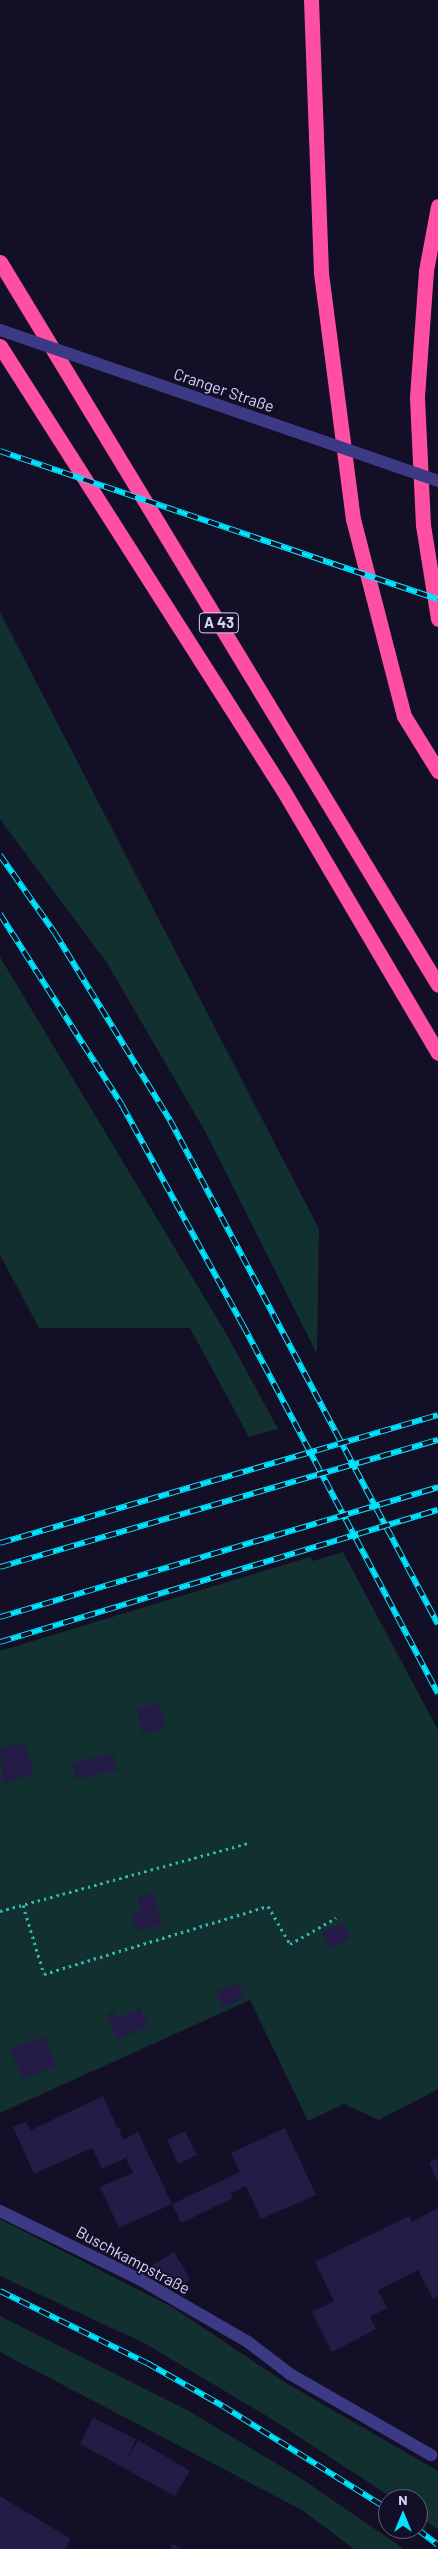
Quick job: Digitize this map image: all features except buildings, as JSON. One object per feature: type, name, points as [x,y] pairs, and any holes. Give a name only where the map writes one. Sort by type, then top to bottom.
[{"type":"highway","points":[[312,0],[321,273],[353,519],[404,716],[438,770]]},
{"type":"highway","points":[[438,206],[426,271],[417,398],[423,525],[438,619]]},
{"type":"highway","name":"A 43","points":[[0,262],[438,985]]},
{"type":"highway","name":"A 43","points":[[0,346],[283,790],[438,1053]]},
{"type":"street","name":"Cranger Straße","points":[[0,330],[438,480]]},
{"type":"street","name":"Buschkampstraße","points":[[0,2211],[140,2280],[248,2342],[290,2374],[431,2455]]},
{"type":"path","points":[[0,1911],[249,1843]]},
{"type":"path","points":[[23,1905],[44,1974],[268,1906],[290,1944],[336,1918]]},
{"type":"green space","points":[[0,612],[319,1229],[317,1354],[205,1131],[107,963],[0,819]]},
{"type":"green space","points":[[0,957],[227,1335],[278,1429],[249,1437],[190,1328],[39,1328],[0,1255]]},
{"type":"green space","points":[[343,1552],[438,1730],[438,2089],[379,2120],[344,2104],[308,2121],[250,2000],[0,2113],[0,1651],[310,1557],[313,1561]]},
{"type":"green space","points":[[0,2219],[172,2307],[286,2383],[438,2471],[438,2530],[428,2522],[428,2489],[379,2489],[270,2418],[144,2343],[0,2276]]},
{"type":"green space","points":[[0,2316],[187,2410],[299,2477],[378,2531],[378,2539],[389,2539],[404,2549],[354,2549],[302,2510],[0,2352]]},
{"type":"railway","points":[[0,451],[438,599]]},
{"type":"railway","points":[[0,855],[55,933],[170,1120],[438,1624]]},
{"type":"railway","points":[[0,914],[122,1105],[243,1325],[438,1694]]},
{"type":"railway","points":[[0,1543],[438,1415]]},
{"type":"railway","points":[[0,1567],[438,1440]]},
{"type":"railway","points":[[0,1617],[438,1487]]},
{"type":"railway","points":[[0,1642],[438,1510]]},
{"type":"railway","points":[[0,2291],[147,2363],[223,2406],[378,2503]]},
{"type":"railway","points":[[428,2537],[438,2545]]}]
